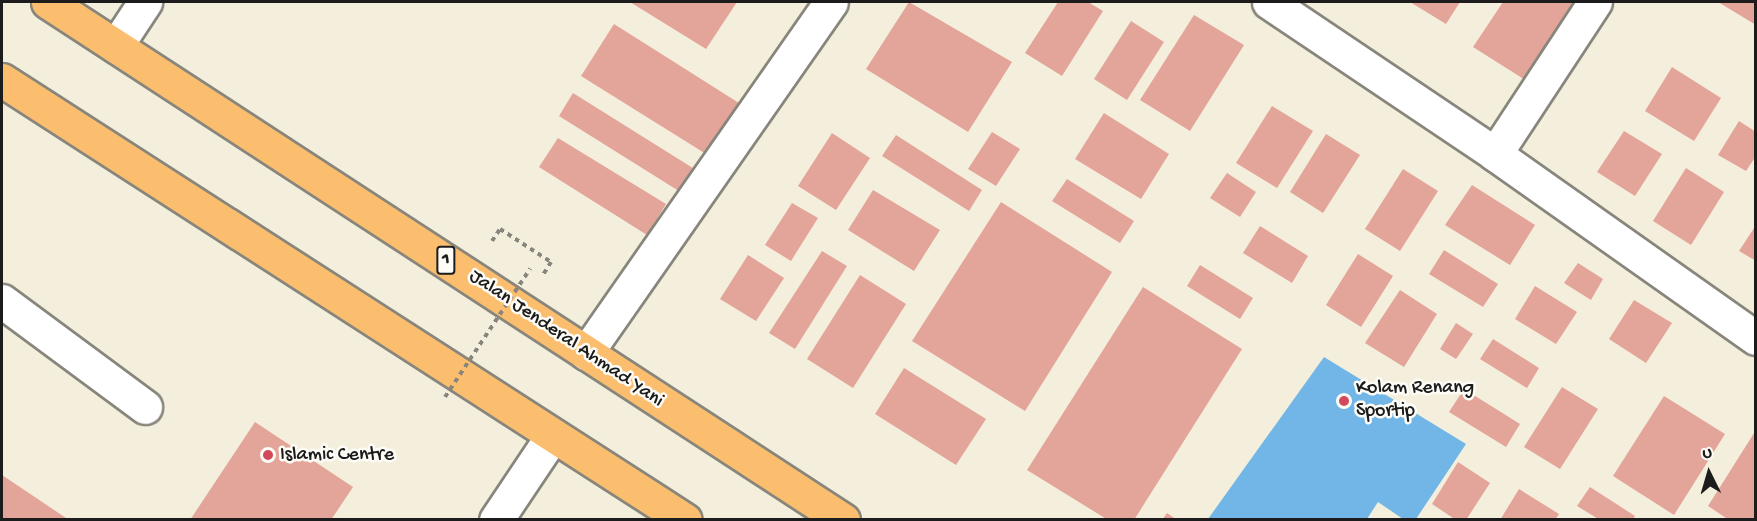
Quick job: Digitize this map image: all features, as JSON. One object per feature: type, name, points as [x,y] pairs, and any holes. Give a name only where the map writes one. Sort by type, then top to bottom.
[{"type":"main road","name":"Jalan Jenderal Ahmad Yani","points":[[48,2],[843,519]]},
{"type":"main road","points":[[2,80],[685,519]]},
{"type":"street","points":[[116,46],[145,2]]},
{"type":"street","points":[[586,353],[831,2]]},
{"type":"street","points":[[1269,2],[1495,153],[1755,338]]},
{"type":"street","points":[[1495,153],[1595,2]]},
{"type":"street","points":[[2,301],[145,407]]},
{"type":"street","points":[[496,519],[553,435]]},
{"type":"path","points":[[501,249],[491,243],[500,229],[551,262]]},
{"type":"path","points":[[445,397],[530,269],[520,262]]},
{"type":"water","name":"Kolam Renang Sportip","points":[[1324,357],[1466,444],[1416,519],[1403,519],[1378,502],[1367,519],[1208,519]]},
{"type":"building","points":[[630,2],[737,2],[706,49]]},
{"type":"building","points":[[909,2],[1012,62],[968,132],[866,69]]},
{"type":"building","points":[[1058,2],[1088,2],[1103,11],[1062,76],[1025,53]]},
{"type":"building","points":[[1410,2],[1460,2],[1446,24]]},
{"type":"building","points":[[1503,2],[1582,2],[1530,83],[1473,47]]},
{"type":"building","points":[[1718,2],[1756,2],[1756,25]]},
{"type":"building","points":[[1194,15],[1244,45],[1190,131],[1140,100]]},
{"type":"building","points":[[1131,21],[1164,42],[1127,100],[1094,79]]},
{"type":"building","points":[[614,24],[739,103],[706,154],[581,76]]},
{"type":"building","points":[[1672,67],[1721,98],[1694,141],[1645,111]]},
{"type":"building","points":[[573,93],[704,175],[690,198],[559,116]]},
{"type":"building","points":[[1272,106],[1313,131],[1277,188],[1236,163]]},
{"type":"building","points":[[1104,113],[1169,154],[1141,199],[1075,159]]},
{"type":"building","points":[[1739,121],[1756,132],[1756,156],[1746,171],[1718,155]]},
{"type":"building","points":[[1624,131],[1662,154],[1635,196],[1597,172]]},
{"type":"building","points":[[992,132],[1020,149],[996,186],[968,169]]},
{"type":"building","points":[[832,133],[870,158],[836,210],[798,186]]},
{"type":"building","points":[[1326,134],[1360,155],[1323,213],[1290,192]]},
{"type":"building","points":[[896,135],[982,190],[969,211],[882,156]]},
{"type":"building","points":[[558,138],[666,204],[647,235],[539,167]]},
{"type":"building","points":[[1686,168],[1724,192],[1691,245],[1653,221]]},
{"type":"building","points":[[1403,169],[1438,191],[1400,251],[1365,229]]},
{"type":"building","points":[[1227,173],[1256,192],[1240,217],[1210,198]]},
{"type":"building","points":[[1067,179],[1134,221],[1120,243],[1052,201]]},
{"type":"building","points":[[1472,185],[1535,225],[1510,265],[1445,225]]},
{"type":"building","points":[[873,190],[940,230],[914,271],[848,230]]},
{"type":"building","points":[[1001,202],[1112,272],[1025,411],[912,341]]},
{"type":"building","points":[[792,203],[818,218],[791,261],[765,245]]},
{"type":"building","points":[[1756,225],[1756,261],[1739,251]]},
{"type":"building","points":[[1260,226],[1308,256],[1292,283],[1243,253]]},
{"type":"building","points":[[1444,250],[1498,284],[1483,307],[1429,274]]},
{"type":"building","points":[[822,251],[847,266],[795,349],[769,333]]},
{"type":"building","points":[[1358,254],[1393,276],[1361,327],[1326,305]]},
{"type":"building","points":[[748,255],[784,278],[756,321],[720,299]]},
{"type":"building","points":[[1578,263],[1603,279],[1591,300],[1564,283]]},
{"type":"building","points":[[1200,265],[1253,298],[1240,319],[1187,286]]},
{"type":"building","points":[[860,275],[906,304],[853,388],[807,359]]},
{"type":"building","points":[[1535,286],[1577,312],[1556,344],[1515,319]]},
{"type":"building","points":[[1143,287],[1242,349],[1134,520],[1108,520],[1027,470]]},
{"type":"building","points":[[1400,290],[1437,314],[1404,367],[1365,343]]},
{"type":"building","points":[[1634,300],[1672,323],[1646,363],[1609,339]]},
{"type":"building","points":[[1456,323],[1473,334],[1456,359],[1440,349]]},
{"type":"building","points":[[1493,339],[1539,368],[1527,388],[1480,359]]},
{"type":"building","points":[[904,368],[986,419],[956,465],[875,414]]},
{"type":"building","points":[[1562,387],[1598,409],[1560,469],[1524,447]]},
{"type":"building","points":[[1464,389],[1520,424],[1506,447],[1449,412]]},
{"type":"building","points":[[1664,396],[1725,434],[1674,515],[1613,476]]},
{"type":"building","name":"Islamic Centre","points":[[255,422],[353,487],[331,520],[190,520]]},
{"type":"building","points":[[1756,430],[1756,520],[1729,520],[1708,506]]},
{"type":"building","points":[[1458,462],[1490,483],[1466,520],[1456,520],[1432,504]]},
{"type":"building","points":[[2,475],[69,520],[2,520]]},
{"type":"building","points":[[1590,487],[1635,516],[1633,520],[1600,520],[1577,506]]},
{"type":"building","points":[[1519,489],[1559,514],[1555,520],[1500,520]]},
{"type":"building","points":[[1167,513],[1177,520],[1162,520]]},
{"type":"place","name":"Kolam Renang Sportip","points":[[1344,401]]},
{"type":"place","name":"Islamic Centre","points":[[268,455]]}]
